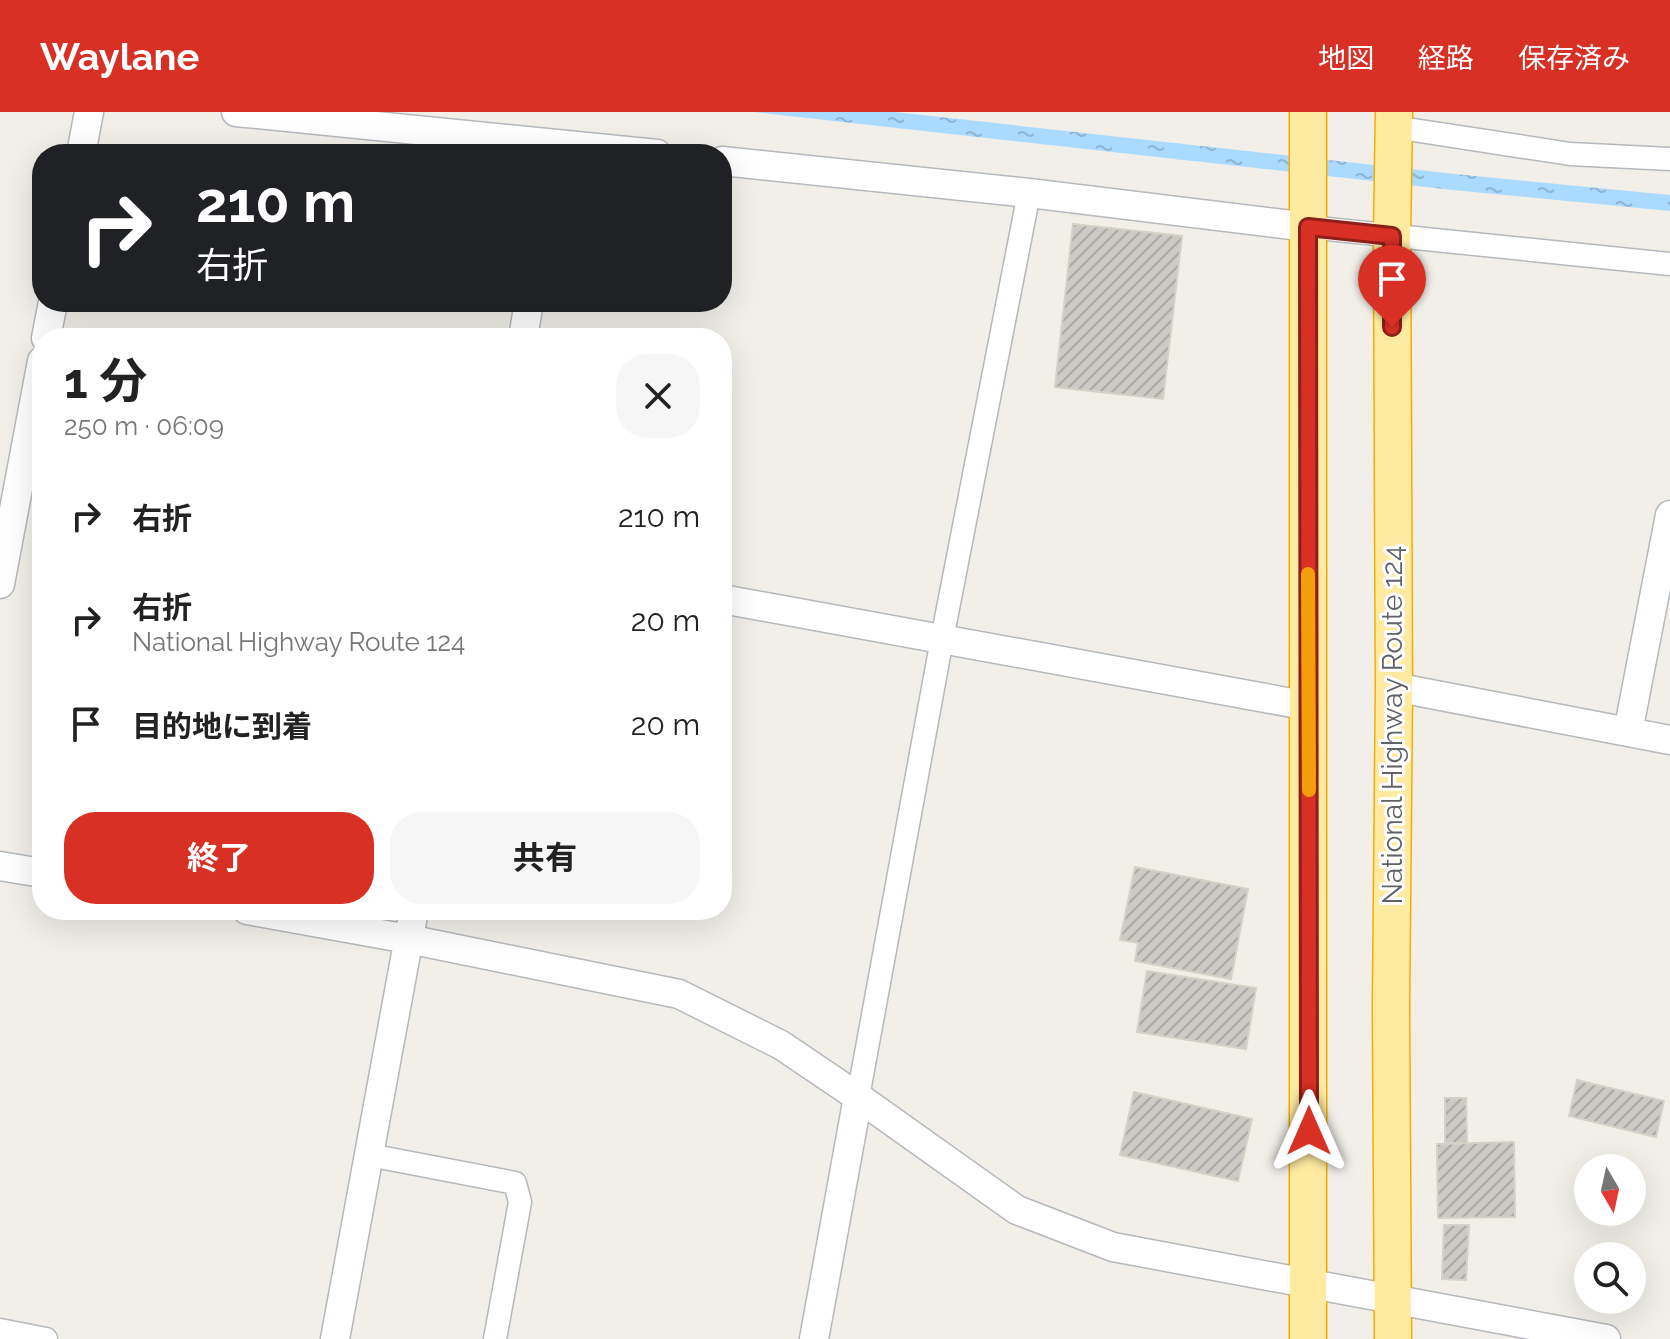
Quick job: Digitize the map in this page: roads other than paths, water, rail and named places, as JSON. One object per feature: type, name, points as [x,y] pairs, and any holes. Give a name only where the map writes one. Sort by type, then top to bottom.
[{"type":"highway","points":[[1308,112],[1308,1339]]},
{"type":"highway","name":"National Highway Route 124","points":[[1393,1339],[1394,120]]},
{"type":"street","points":[[83,144],[89,112]]},
{"type":"street","points":[[236,112],[514,144]]},
{"type":"street","points":[[1394,120],[1570,154],[1670,159]]},
{"type":"street","points":[[732,162],[1670,264]]},
{"type":"street","points":[[814,1339],[942,639],[1029,193]]},
{"type":"street","points":[[0,584],[32,413]]},
{"type":"street","points":[[1628,732],[1670,515]]},
{"type":"street","points":[[732,601],[1309,706]]},
{"type":"street","points":[[1394,687],[1670,740]]},
{"type":"street","points":[[0,866],[32,871]]},
{"type":"street","points":[[303,920],[679,994],[781,1045],[1017,1210],[1113,1247],[1606,1339]]},
{"type":"street","points":[[335,1339],[412,920]]},
{"type":"street","points":[[369,1155],[515,1183],[520,1202],[495,1339]]},
{"type":"street","points":[[0,1330],[46,1339]]},
{"type":"water","points":[[754,112],[895,112],[1670,195],[1670,211],[1453,190]]}]
